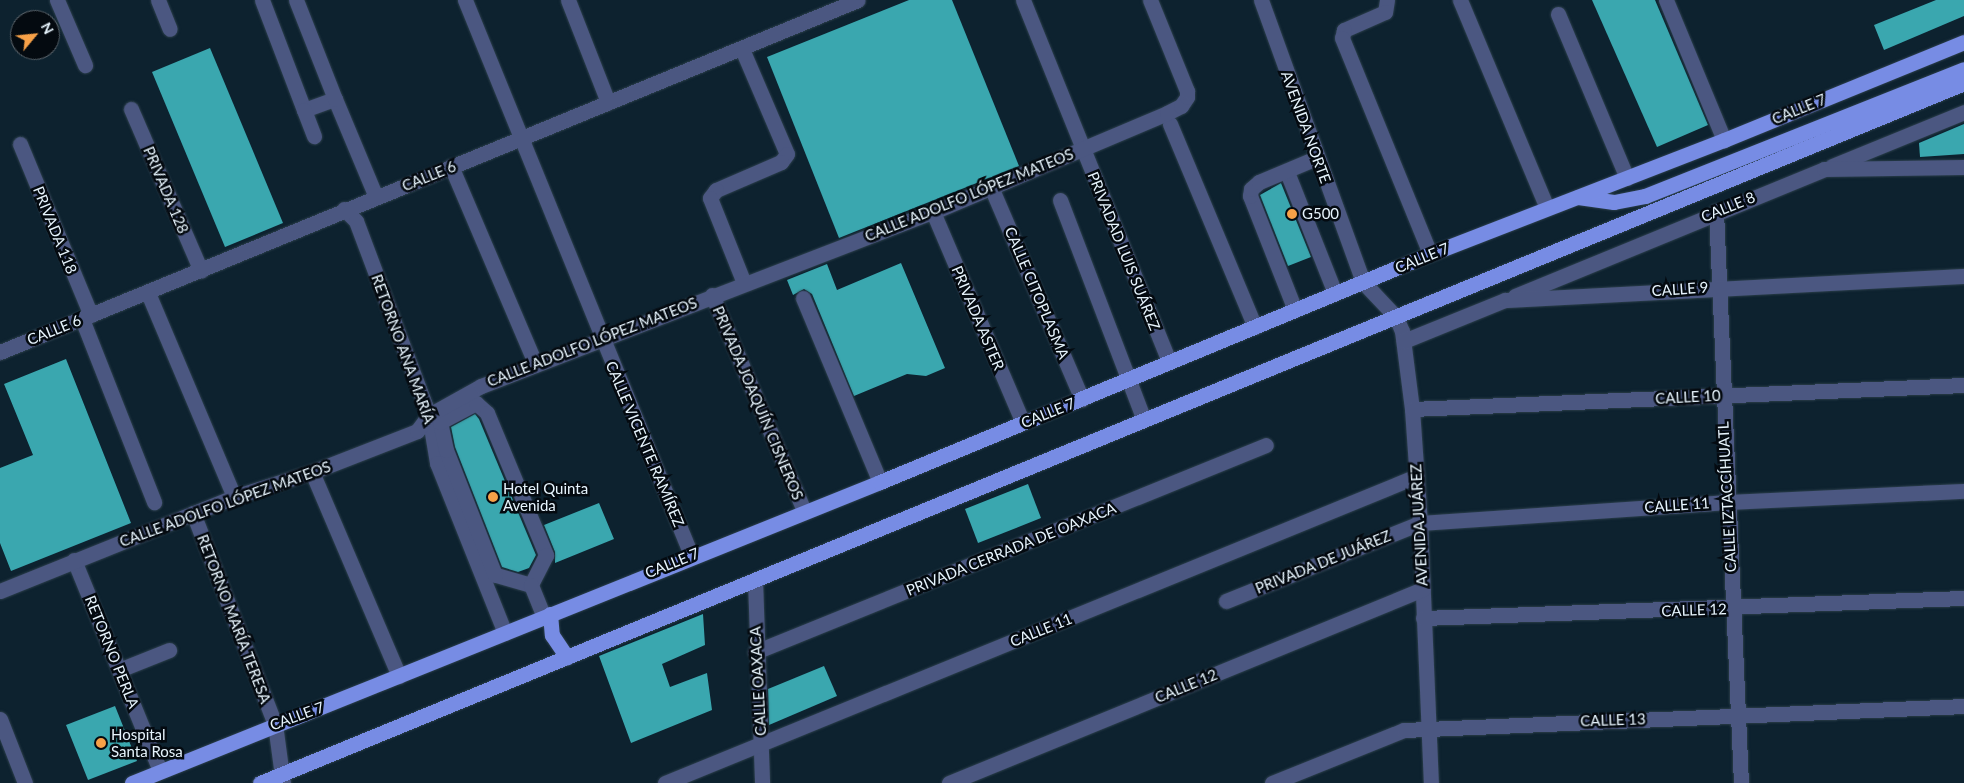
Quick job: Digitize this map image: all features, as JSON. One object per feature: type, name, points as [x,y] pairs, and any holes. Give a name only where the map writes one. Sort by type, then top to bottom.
[{"type":"main road","name":"CALLE 7","points":[[132,783],[547,616],[691,555],[880,482],[1430,254],[1724,140],[1964,42]]},
{"type":"main road","points":[[1577,197],[1614,202],[1645,196],[1964,69]]},
{"type":"main road","points":[[260,783],[283,778],[567,657],[1964,83]]},
{"type":"main road","points":[[547,616],[552,634],[567,657]]},
{"type":"street","points":[[57,0],[85,66]]},
{"type":"street","points":[[158,0],[170,29]]},
{"type":"street","points":[[296,0],[376,197]]},
{"type":"street","name":"CALLE VICENTE RAMÍREZ","points":[[465,0],[600,339],[691,555]]},
{"type":"street","points":[[568,0],[608,102]]},
{"type":"street","name":"CALLE 6","points":[[0,352],[148,293],[344,210],[858,0]]},
{"type":"street","name":"PRIVADAD LUIS SUÁREZ","points":[[1023,0],[1170,362]]},
{"type":"street","name":"CALLE ADOLFO LÓPEZ MATEOS","points":[[0,591],[234,497],[312,472],[417,431],[426,423],[429,415],[481,386],[712,295],[933,212],[1167,114],[1181,106],[1187,97],[1150,0]]},
{"type":"street","name":"AVENIDA NORTE","points":[[1261,0],[1316,158],[1363,282]]},
{"type":"street","points":[[1460,0],[1547,208]]},
{"type":"street","points":[[1666,0],[1724,140]]},
{"type":"street","points":[[266,1],[314,136]]},
{"type":"street","points":[[1387,4],[1342,33],[1430,254]]},
{"type":"street","points":[[1558,14],[1627,178]]},
{"type":"street","points":[[742,48],[786,154],[781,162],[716,190],[710,198],[744,283]]},
{"type":"street","points":[[304,110],[335,98]]},
{"type":"street","name":"PRIVADA 128","points":[[131,109],[201,271]]},
{"type":"street","points":[[1824,170],[1964,112]]},
{"type":"street","points":[[1170,124],[1255,327]]},
{"type":"street","name":"PRIVADA 118","points":[[20,144],[154,502]]},
{"type":"street","points":[[1295,310],[1250,196],[1252,189],[1259,182],[1316,158]]},
{"type":"street","points":[[451,166],[536,365]]},
{"type":"street","name":"CALLE 8","points":[[1505,300],[1716,212],[1824,170],[1964,167]]},
{"type":"street","points":[[1286,172],[1335,293]]},
{"type":"street","name":"CALLE CITOPLASMA","points":[[991,187],[1082,399]]},
{"type":"street","points":[[1060,200],[1144,420]]},
{"type":"street","name":"RETORNO ANA MARÍA","points":[[344,210],[356,220],[429,415],[437,463],[505,632]]},
{"type":"street","name":"PRIVADA ASTER","points":[[933,212],[1023,423]]},
{"type":"street","name":"CALLE IZTACCÍHUATL","points":[[1716,212],[1722,396],[1741,783]]},
{"type":"street","name":"CALLE 9","points":[[1404,341],[1505,300],[1718,287],[1964,276]]},
{"type":"street","name":"AVENIDA JUÁREZ","points":[[1363,282],[1396,316],[1404,341],[1412,409],[1420,523],[1431,783]]},
{"type":"street","points":[[148,293],[234,497]]},
{"type":"street","name":"PRIVADA JOAQUÍN CISNEROS","points":[[712,295],[804,511]]},
{"type":"street","points":[[803,298],[880,482]]},
{"type":"street","name":"CALLE 10","points":[[1412,409],[1964,385]]},
{"type":"street","points":[[531,585],[546,555],[487,413],[476,403],[440,422],[446,450],[495,575],[531,585],[547,616]]},
{"type":"street","name":"PRIVADA CERRADA DE OAXACA","points":[[755,652],[1266,445]]},
{"type":"street","points":[[312,472],[399,676]]},
{"type":"street","name":"CALLE 11","points":[[665,783],[1417,476]]},
{"type":"street","name":"CALLE 11","points":[[1420,523],[1728,502],[1964,491]]},
{"type":"street","name":"RETORNO MARÍA TERESA","points":[[193,513],[275,724],[283,778]]},
{"type":"street","name":"PRIVADA DE JUÁREZ","points":[[1226,601],[1420,523]]},
{"type":"street","name":"RETORNO PERLA","points":[[74,560],[160,771]]},
{"type":"street","name":"CALLE OAXACA","points":[[755,580],[755,652],[762,783]]},
{"type":"street","name":"CALLE 12","points":[[949,783],[1423,589]]},
{"type":"street","name":"CALLE 12","points":[[1424,618],[1964,598]]},
{"type":"street","points":[[119,670],[169,650]]},
{"type":"street","name":"CALLE 13","points":[[1272,783],[1404,730],[1964,706]]},
{"type":"street","points":[[0,719],[25,783]]},
{"type":"building","points":[[909,0],[952,0],[1019,166],[839,238],[767,57]]},
{"type":"building","points":[[1592,0],[1655,0],[1708,125],[1657,147]]},
{"type":"building","points":[[1936,0],[1964,0],[1964,16],[1884,50],[1874,25]]},
{"type":"building","points":[[210,48],[283,223],[225,247],[152,72]]},
{"type":"building","points":[[1964,124],[1964,154],[1920,157],[1919,143]]},
{"type":"building","points":[[1281,183],[1311,257],[1288,266],[1260,195]]},
{"type":"building","points":[[901,263],[945,368],[926,376],[907,374],[854,396],[812,294],[804,289],[793,295],[787,280],[827,264],[837,290]]},
{"type":"building","points":[[66,359],[131,523],[11,571],[0,543],[0,468],[33,455],[4,384]]},
{"type":"building","name":"Hotel Quinta Avenida","points":[[475,414],[479,419],[536,555],[529,568],[518,572],[502,567],[455,447],[451,427]]},
{"type":"building","points":[[1028,484],[1041,518],[978,543],[965,509]]},
{"type":"building","points":[[599,503],[614,539],[555,563],[555,552],[544,525]]},
{"type":"building","points":[[703,614],[705,645],[662,664],[670,687],[707,673],[712,710],[631,743],[599,656]]},
{"type":"building","points":[[824,666],[837,696],[769,725],[768,689]]},
{"type":"building","name":"Hospital Santa Rosa","points":[[115,706],[137,761],[88,780],[66,725]]},
{"type":"place","name":"G500","points":[[1292,214]]},
{"type":"place","name":"Hotel Quinta Avenida","points":[[493,497]]},
{"type":"place","name":"Hospital Santa Rosa","points":[[101,743]]}]
